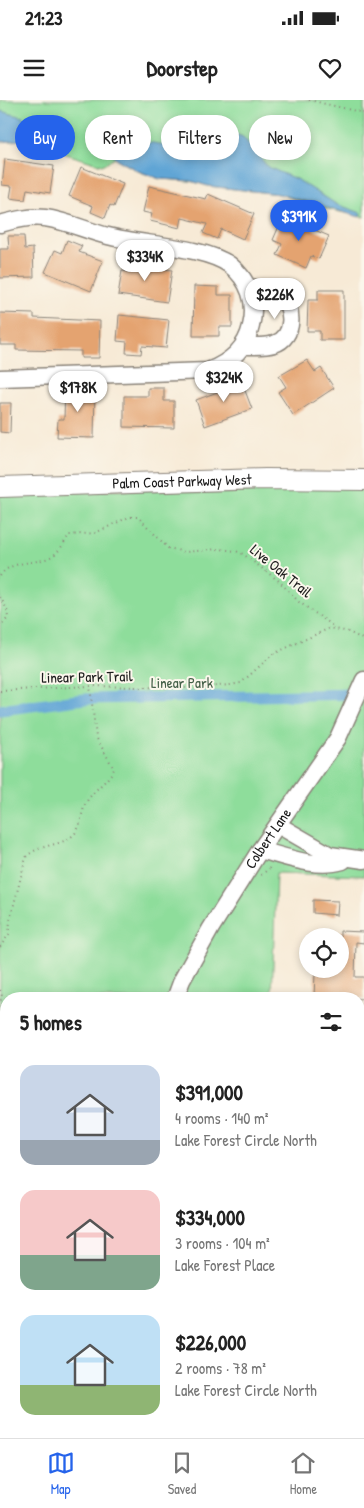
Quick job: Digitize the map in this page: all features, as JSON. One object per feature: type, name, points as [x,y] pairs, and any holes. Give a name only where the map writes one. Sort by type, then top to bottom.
[{"type":"main road","name":"Palm Coast Parkway West","points":[[0,487],[266,479],[364,480]]},
{"type":"street","points":[[0,224],[43,218],[118,239],[202,254],[228,264],[248,288],[252,300],[253,317],[249,335],[243,346],[225,364],[196,373],[0,378]]},
{"type":"street","points":[[243,346],[274,344],[285,336],[291,321],[288,307],[279,295],[248,288]]},
{"type":"street","name":"Colbert Lane","points":[[178,992],[200,948],[260,850],[338,738],[364,680]]},
{"type":"street","points":[[278,825],[316,849],[356,859]]},
{"type":"street","points":[[260,850],[317,864],[329,865],[356,859]]},
{"type":"path","points":[[310,100],[364,113]]},
{"type":"path","name":"Live Oak Trail","points":[[0,576],[4,570],[25,561],[41,561],[55,554],[69,535],[95,533],[129,517],[138,517],[168,548],[185,552],[219,549],[236,551],[243,554],[279,581],[298,602],[335,627]]},
{"type":"path","points":[[0,598],[7,609],[8,618],[0,627]]},
{"type":"path","points":[[335,627],[364,640]]},
{"type":"path","name":"Linear Park Trail","points":[[0,691],[90,686],[192,688],[241,683],[273,654],[335,627]]},
{"type":"path","points":[[0,947],[9,934],[10,920],[26,857],[33,850],[66,840],[74,835],[80,826],[87,801],[109,779],[114,769],[96,737],[90,686]]},
{"type":"path","points":[[256,882],[276,863]]},
{"type":"green space","points":[[0,100],[364,100],[364,217],[317,207],[279,194],[208,186],[191,181],[160,179],[138,171],[119,160],[151,160],[151,115],[85,115],[85,160],[75,157],[75,115],[15,115],[15,141],[0,142]]},
{"type":"green space","points":[[86,160],[111,160],[102,165]]},
{"type":"green space","name":"Linear Park","points":[[364,485],[364,876],[276,873],[272,992],[0,992],[0,493]]},
{"type":"water","points":[[0,111],[15,115],[15,141],[0,142]]},
{"type":"water","points":[[239,136],[249,144],[249,160],[262,160],[268,167],[298,180],[336,204],[361,213],[360,217],[279,194],[208,186],[191,181],[160,179],[138,171],[119,160],[151,160],[151,143],[161,144],[161,160],[239,160]]},
{"type":"building","points":[[5,159],[54,166],[50,193],[27,189],[25,200],[10,198],[12,186],[2,185]]},
{"type":"building","points":[[81,167],[123,184],[114,207],[110,205],[105,218],[91,212],[93,206],[69,196]]},
{"type":"building","points":[[149,186],[206,199],[208,194],[254,214],[243,239],[221,229],[217,239],[203,233],[207,224],[182,218],[180,228],[150,221],[152,214],[143,212]]},
{"type":"building","points":[[283,217],[329,236],[319,259],[311,256],[306,268],[277,255],[282,244],[273,240]]},
{"type":"building","points":[[8,236],[24,236],[25,249],[33,248],[34,277],[0,278],[0,249],[9,249]]},
{"type":"building","points":[[67,240],[82,246],[79,252],[103,261],[91,291],[45,272],[55,250],[62,253]]},
{"type":"building","points":[[132,258],[148,260],[147,267],[172,270],[167,302],[118,295],[122,271],[130,272]]},
{"type":"building","points":[[194,286],[218,287],[218,295],[232,295],[232,327],[219,327],[219,336],[193,336]]},
{"type":"building","points":[[318,290],[344,290],[344,340],[320,340],[320,331],[307,331],[308,300],[318,300]]},
{"type":"building","points":[[0,313],[34,314],[34,318],[100,321],[99,358],[81,358],[81,351],[16,350],[16,345],[0,345]]},
{"type":"building","points":[[119,315],[169,320],[166,348],[142,346],[141,354],[126,353],[127,342],[117,341]]},
{"type":"building","points":[[307,360],[315,372],[321,368],[334,388],[293,415],[278,392],[286,387],[279,376]]},
{"type":"building","points":[[232,378],[236,391],[244,388],[252,409],[205,426],[196,400],[220,391],[217,383]]},
{"type":"building","points":[[83,385],[83,387],[95,388],[94,438],[57,437],[58,419],[64,419],[65,386]]},
{"type":"building","points":[[148,388],[164,388],[164,401],[174,401],[174,428],[124,427],[124,396],[148,396]]},
{"type":"building","points":[[0,403],[11,403],[10,433],[0,432]]},
{"type":"building","points":[[313,900],[338,901],[337,915],[313,913]]},
{"type":"building","points":[[349,931],[364,932],[364,943],[356,942],[355,977],[364,977],[364,992],[314,992],[315,978],[349,978]]},
{"type":"waterway","points":[[0,710],[85,699],[362,694]]}]
